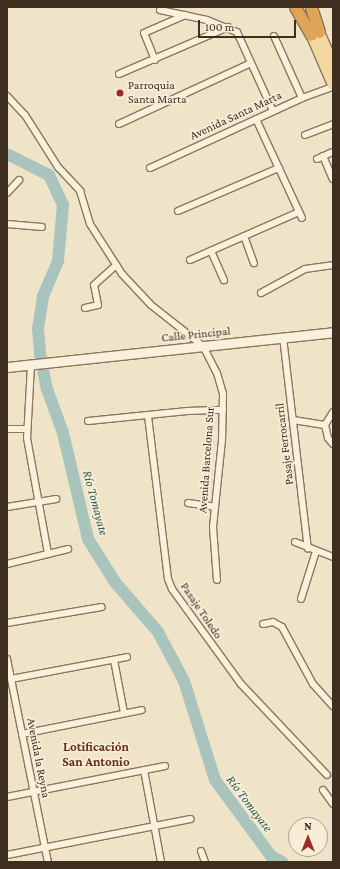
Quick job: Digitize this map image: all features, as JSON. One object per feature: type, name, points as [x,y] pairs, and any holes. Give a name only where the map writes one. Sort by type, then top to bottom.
[{"type":"highway","points":[[295,7],[315,34]]},
{"type":"highway","points":[[310,7],[315,34]]},
{"type":"main road","points":[[299,7],[333,64]]},
{"type":"main road","points":[[315,34],[333,86]]},
{"type":"street","points":[[160,10],[185,15],[237,32],[273,111]]},
{"type":"street","points":[[156,60],[144,33],[185,15]]},
{"type":"street","points":[[119,74],[156,60],[228,28]]},
{"type":"street","points":[[274,36],[302,98]]},
{"type":"street","points":[[119,124],[251,63]]},
{"type":"street","name":"Avenida Santa Marta","points":[[150,168],[302,98],[333,86]]},
{"type":"street","points":[[7,96],[25,115],[58,167],[80,191],[90,224],[116,265],[151,305],[203,346]]},
{"type":"street","points":[[256,119],[302,218]]},
{"type":"street","points":[[306,135],[333,124]]},
{"type":"street","points":[[333,152],[320,158],[333,179]]},
{"type":"street","points":[[178,211],[279,168]]},
{"type":"street","points":[[7,193],[19,180]]},
{"type":"street","points":[[190,260],[299,212]]},
{"type":"street","points":[[7,224],[42,227]]},
{"type":"street","points":[[244,236],[254,263]]},
{"type":"street","points":[[211,251],[224,280]]},
{"type":"street","points":[[85,308],[98,305],[94,285],[116,265]]},
{"type":"street","points":[[261,294],[305,269],[333,266]]},
{"type":"street","name":"Calle Principal","points":[[7,367],[333,332]]},
{"type":"street","name":"Pasaje Ferrocarril","points":[[283,337],[308,549]]},
{"type":"street","name":"Avenida Barcelona Sur","points":[[203,346],[219,380],[223,394],[222,440],[213,527],[217,580]]},
{"type":"street","points":[[33,365],[27,429],[37,503],[48,554]]},
{"type":"street","points":[[88,421],[187,411],[223,410]]},
{"type":"street","points":[[333,412],[325,425],[328,438],[333,444]]},
{"type":"street","name":"Pasaje Toledo","points":[[148,416],[168,580],[172,589],[237,679],[327,775]]},
{"type":"street","points":[[293,420],[325,425]]},
{"type":"street","points":[[7,430],[27,429]]},
{"type":"street","points":[[7,507],[56,499]]},
{"type":"street","points":[[188,503],[215,507]]},
{"type":"street","points":[[295,542],[308,549],[333,556]]},
{"type":"street","points":[[7,564],[68,549]]},
{"type":"street","points":[[301,599],[316,551]]},
{"type":"street","points":[[7,623],[102,607]]},
{"type":"street","points":[[263,624],[273,622],[282,627],[313,684],[333,706]]},
{"type":"street","points":[[11,679],[127,657]]},
{"type":"street","name":"Avenida la Reyna","points":[[7,659],[48,862]]},
{"type":"street","points":[[114,660],[124,713]]},
{"type":"street","points":[[22,734],[142,710]]},
{"type":"street","points":[[7,797],[165,766]]},
{"type":"street","points":[[144,770],[161,862]]},
{"type":"street","points":[[323,790],[333,804]]},
{"type":"street","points":[[7,855],[190,819]]},
{"type":"street","points":[[201,851],[205,862]]},
{"type":"waterway","name":"Río Tomayate","points":[[7,154],[49,175],[63,205],[58,261],[43,297],[38,329],[40,354],[47,389],[63,433],[88,539],[115,582],[158,632],[184,681],[215,780],[271,856],[282,862]]},
{"type":"place","name":"Parroquia Santa Marta","points":[[120,93]]},
{"type":"district","name":"Lotificación San Antonio","points":[[96,756]]}]
